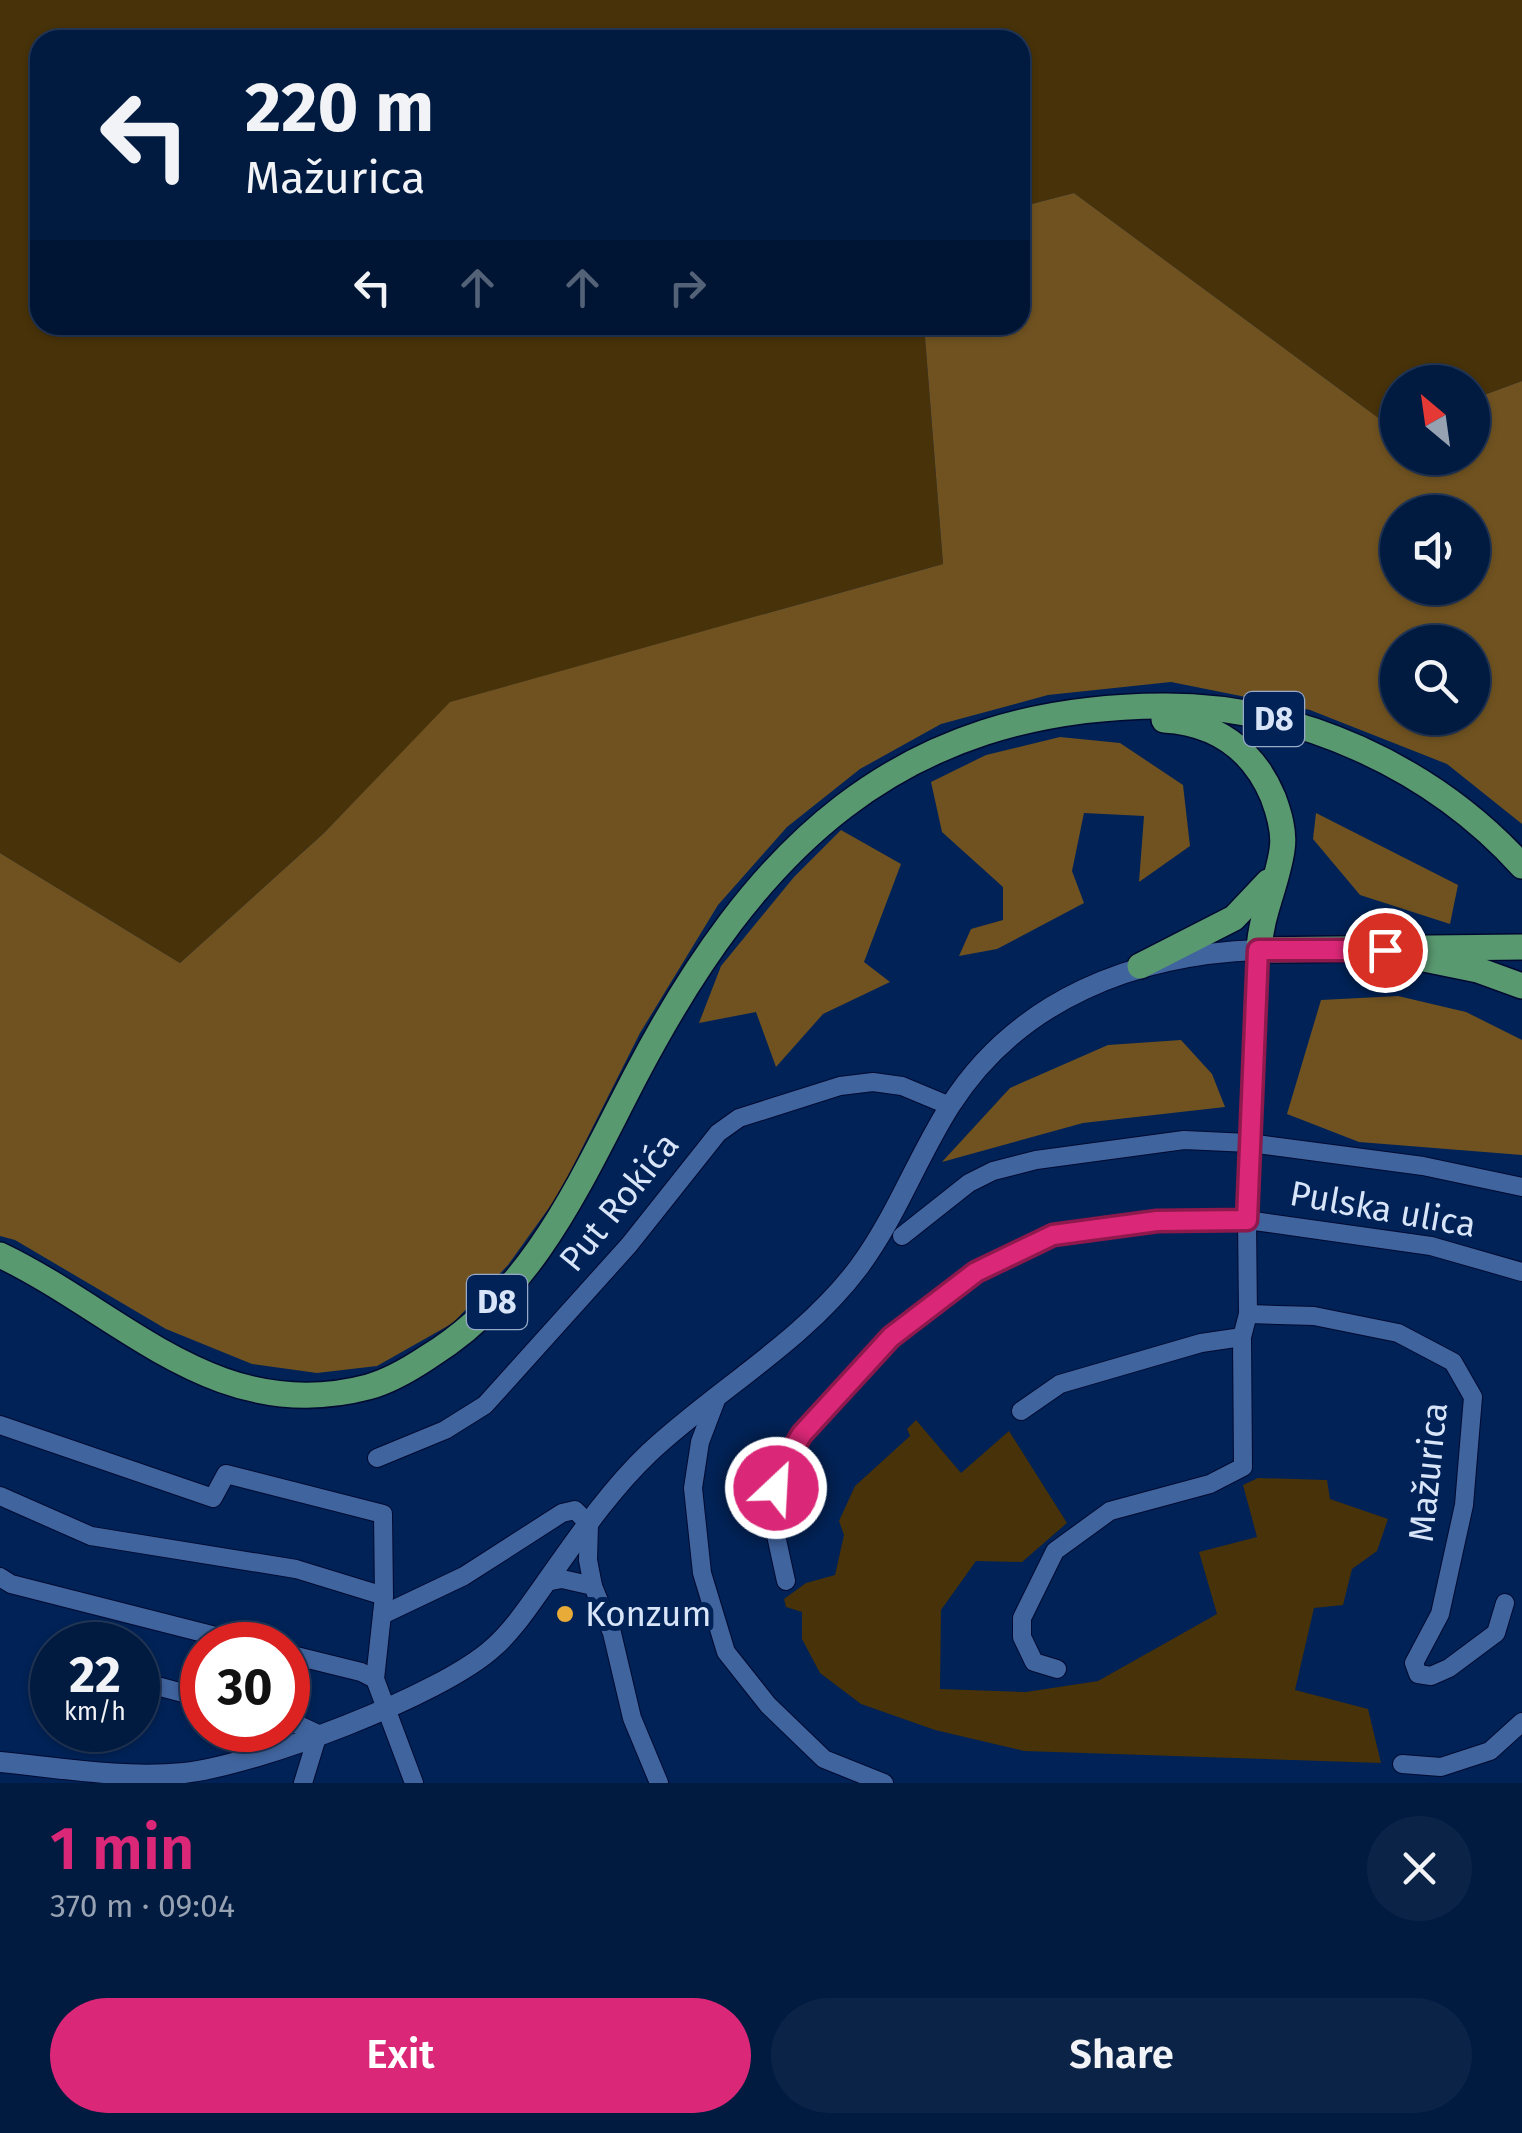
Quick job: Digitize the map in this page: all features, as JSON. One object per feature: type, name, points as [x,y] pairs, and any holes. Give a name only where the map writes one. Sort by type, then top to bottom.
[{"type":"main road","name":"D8","points":[[0,1255],[53,1283],[156,1350],[226,1384],[278,1394],[332,1393],[370,1386],[404,1372],[484,1317],[526,1270],[561,1218],[670,1013],[712,946],[754,891],[806,838],[856,796],[934,751],[980,733],[1076,710],[1122,706],[1235,711],[1319,732],[1372,754],[1446,799],[1503,845],[1522,866]]},
{"type":"main road","points":[[1122,706],[1138,715],[1207,727],[1229,738],[1252,759],[1267,783],[1278,808],[1282,849],[1263,912],[1258,950],[1522,947]]},
{"type":"main road","points":[[1140,966],[1234,918],[1278,870]]},
{"type":"main road","points":[[1385,950],[1478,970],[1522,986]]},
{"type":"street","points":[[0,1762],[106,1773],[186,1772],[226,1765],[386,1707],[461,1671],[493,1649],[517,1623],[589,1524],[649,1452],[716,1400],[836,1294],[857,1270],[888,1222],[950,1106],[982,1065],[1032,1020],[1084,989],[1140,966],[1217,951],[1258,950],[1249,1143],[1248,1314],[1242,1337],[1243,1467],[1210,1484],[1110,1511],[1055,1551],[1022,1618],[1022,1637],[1034,1662],[1057,1668]]},
{"type":"street","name":"Put Rokića","points":[[377,1458],[446,1430],[485,1405],[630,1245],[718,1134],[740,1118],[840,1086],[874,1082],[902,1086],[950,1106]]},
{"type":"street","points":[[902,1236],[968,1183],[994,1170],[1036,1160],[1184,1140],[1249,1143],[1422,1166],[1522,1187]]},
{"type":"street","name":"Pulska ulica","points":[[786,1581],[770,1508],[782,1467],[802,1434],[891,1337],[976,1272],[1053,1235],[1157,1221],[1247,1220],[1431,1246],[1522,1272]]},
{"type":"street","name":"Mažurica","points":[[1248,1314],[1314,1316],[1398,1333],[1453,1362],[1473,1398],[1464,1506],[1440,1614],[1414,1663],[1418,1674],[1431,1676],[1449,1668],[1496,1633],[1505,1603]]},
{"type":"street","points":[[1022,1411],[1060,1384],[1201,1342],[1242,1337]]},
{"type":"street","points":[[716,1400],[700,1442],[693,1488],[702,1573],[726,1652],[768,1706],[824,1759],[884,1783]]},
{"type":"street","points":[[0,1425],[214,1498],[226,1474],[383,1514],[384,1596],[374,1679],[414,1783]]},
{"type":"street","points":[[0,1496],[91,1536],[296,1569],[384,1596]]},
{"type":"street","points":[[382,1615],[464,1576],[562,1513],[575,1510],[589,1524],[588,1560],[593,1586],[612,1633],[632,1718],[658,1783]]},
{"type":"street","points":[[0,1577],[11,1584],[180,1627]]},
{"type":"street","points":[[546,1582],[562,1580],[593,1586]]},
{"type":"street","points":[[310,1659],[374,1679]]},
{"type":"street","points":[[1402,1764],[1441,1767],[1490,1751],[1522,1722]]},
{"type":"street","points":[[310,1730],[318,1734]]},
{"type":"street","points":[[304,1783],[318,1734]]},
{"type":"shaded area","points":[[0,0],[1522,0],[1522,381],[1490,393],[1490,365],[1380,365],[1380,419],[1074,193],[1030,204],[1030,30],[30,30],[30,335],[925,335],[943,564],[451,702],[324,833],[180,963],[0,853]]},
{"type":"shaded area","points":[[1074,193],[1380,419],[1380,475],[1490,475],[1490,393],[1522,381],[1522,824],[1447,764],[1310,710],[1171,682],[1048,695],[941,724],[860,769],[787,827],[718,905],[640,1033],[559,1194],[508,1265],[453,1323],[377,1366],[317,1373],[252,1364],[166,1329],[15,1240],[0,1236],[0,853],[180,963],[324,833],[450,702],[943,564],[925,335],[1030,335],[1030,204]]},
{"type":"shaded area","points":[[1060,737],[1120,743],[1183,785],[1190,846],[1139,882],[1144,816],[1084,813],[1072,871],[1084,903],[997,949],[959,956],[971,929],[1003,920],[1003,887],[942,832],[931,782],[986,755]]},
{"type":"shaded area","points":[[1316,813],[1458,885],[1450,924],[1360,895],[1313,839]]},
{"type":"shaded area","points":[[841,830],[901,864],[864,962],[890,982],[823,1014],[776,1067],[756,1012],[699,1023],[721,966],[794,877]]},
{"type":"shaded area","points":[[1398,996],[1466,1012],[1522,1040],[1522,1155],[1359,1142],[1287,1114],[1321,1000]]},
{"type":"shaded area","points":[[1181,1040],[1212,1074],[1225,1107],[1083,1123],[942,1162],[1010,1088],[1108,1045]]},
{"type":"shaded area","points":[[916,1420],[961,1473],[1009,1431],[1067,1523],[1022,1562],[976,1561],[941,1610],[940,1689],[1026,1692],[1098,1681],[1217,1614],[1199,1552],[1257,1537],[1243,1485],[1258,1478],[1327,1480],[1330,1499],[1388,1519],[1377,1551],[1352,1569],[1343,1605],[1314,1608],[1295,1690],[1368,1709],[1381,1763],[1024,1751],[935,1730],[861,1704],[820,1673],[802,1639],[802,1612],[786,1607],[784,1599],[806,1583],[835,1575],[844,1535],[839,1521],[855,1486],[910,1436],[907,1429]]},
{"type":"place","name":"Konzum","points":[[565,1614]]},
{"type":"route","points":[[776,1488],[782,1467],[802,1434],[891,1337],[976,1272],[1053,1235],[1157,1221],[1247,1220],[1258,950],[1385,950]]}]
